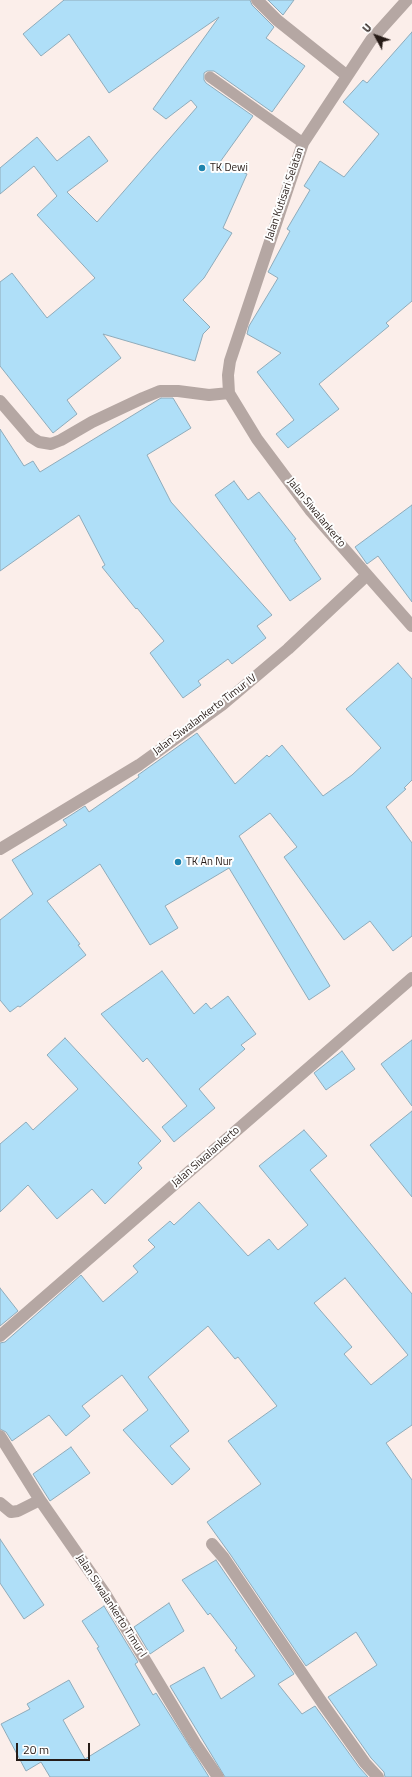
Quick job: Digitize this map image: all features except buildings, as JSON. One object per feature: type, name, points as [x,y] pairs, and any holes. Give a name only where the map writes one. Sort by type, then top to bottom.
[{"type":"street","points":[[257,0],[277,20],[346,75]]},
{"type":"street","name":"Jalan Kutisari Selatan","points":[[229,393],[228,375],[230,361],[303,143],[346,75],[371,40],[407,0]]},
{"type":"street","points":[[0,401],[31,437],[39,442],[51,444],[61,440],[92,422],[160,391],[178,391],[209,395],[229,393]]},
{"type":"street","name":"Jalan Siwalankerto","points":[[229,393],[257,439],[310,510],[412,626]]},
{"type":"street","name":"Jalan Siwalankerto Timur IV","points":[[0,850],[138,765],[222,705],[288,649],[366,575]]},
{"type":"street","name":"Jalan Siwalankerto","points":[[0,1336],[412,978]]},
{"type":"street","name":"Jalan Siwalankerto Timur I","points":[[0,1436],[40,1500],[106,1595],[218,1777]]},
{"type":"street","points":[[0,1503],[11,1512],[18,1511],[40,1500]]},
{"type":"street","points":[[212,1544],[233,1571],[365,1763],[378,1777]]},
{"type":"lane","points":[[210,77],[303,143]]},
{"type":"place","name":"TK Dewi","points":[[202,168]]},
{"type":"place","name":"TK An Nur","points":[[178,862]]}]
